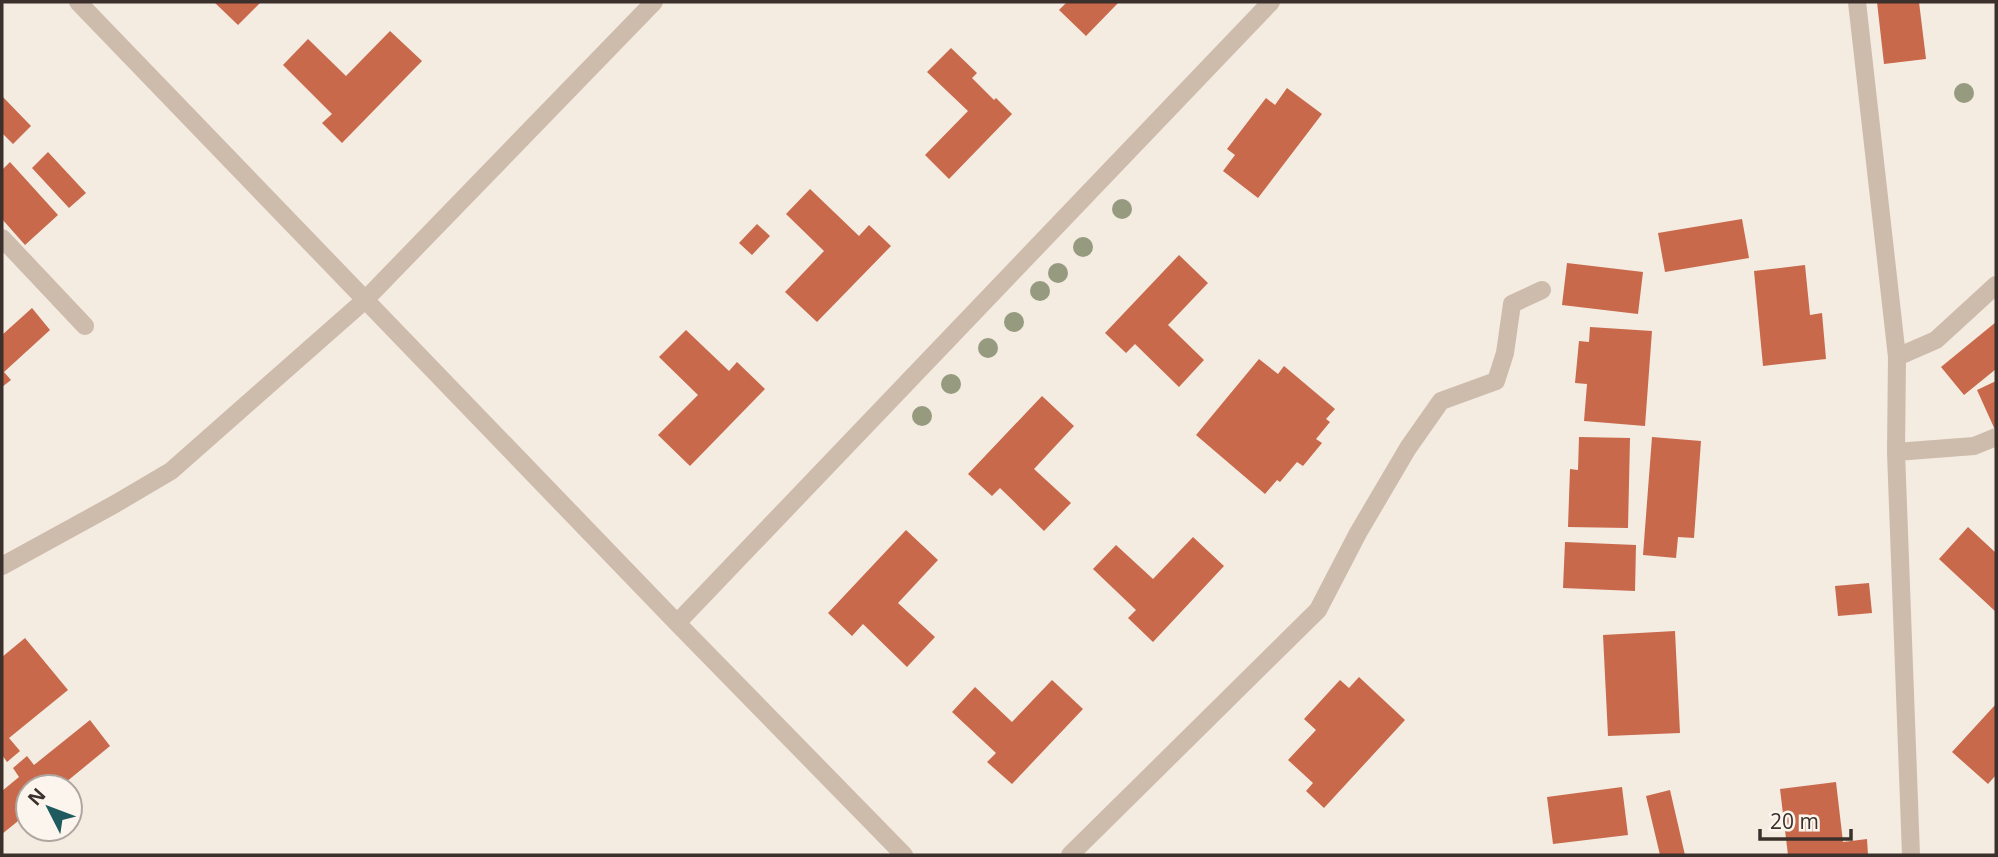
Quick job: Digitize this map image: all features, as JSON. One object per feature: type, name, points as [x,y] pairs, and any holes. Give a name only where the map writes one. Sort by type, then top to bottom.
[{"type":"street","points":[[78,2],[677,624],[904,855]]},
{"type":"street","points":[[2,566],[171,471],[365,300],[654,2]]},
{"type":"street","points":[[677,624],[1271,2]]},
{"type":"street","points":[[1857,2],[1897,357],[1896,452],[1911,855]]},
{"type":"street","points":[[2,238],[85,326]]},
{"type":"street","points":[[1897,357],[1936,340],[1996,285]]},
{"type":"street","points":[[1070,855],[1318,610],[1358,533],[1408,448],[1441,401],[1496,381],[1505,353],[1513,304],[1542,290]]},
{"type":"street","points":[[1896,452],[1975,446],[1996,437]]},
{"type":"building","points":[[214,2],[261,2],[238,25]]},
{"type":"building","points":[[1067,2],[1119,2],[1086,36],[1059,10]]},
{"type":"building","points":[[1877,2],[1919,2],[1926,59],[1884,64]]},
{"type":"building","points":[[390,31],[422,61],[342,143],[322,123],[332,114],[283,65],[308,39],[346,76]]},
{"type":"building","points":[[951,48],[977,73],[972,78],[1012,114],[949,179],[925,155],[968,111],[927,72]]},
{"type":"building","points":[[1287,88],[1322,114],[1258,198],[1223,171],[1235,155],[1227,149],[1266,98],[1275,105]]},
{"type":"building","points":[[2,96],[31,126],[13,144],[2,133]]},
{"type":"building","points":[[48,152],[86,193],[69,208],[32,168]]},
{"type":"building","points":[[10,162],[58,215],[25,245],[2,219],[2,170]]},
{"type":"building","points":[[810,189],[859,236],[869,225],[891,246],[817,322],[785,292],[824,251],[786,214]]},
{"type":"building","points":[[1742,219],[1749,258],[1665,272],[1658,233]]},
{"type":"building","points":[[757,224],[770,236],[752,255],[739,243]]},
{"type":"building","points":[[1179,255],[1208,283],[1168,325],[1204,360],[1179,387],[1135,344],[1126,353],[1105,333]]},
{"type":"building","points":[[1567,263],[1643,272],[1638,314],[1562,305]]},
{"type":"building","points":[[1805,265],[1810,315],[1822,313],[1826,359],[1763,366],[1754,271]]},
{"type":"building","points":[[32,308],[50,330],[4,372],[11,380],[2,387],[2,335]]},
{"type":"building","points":[[1996,322],[1996,369],[1964,395],[1941,367]]},
{"type":"building","points":[[1590,327],[1652,331],[1645,426],[1584,421],[1587,384],[1575,383],[1579,341],[1589,342]]},
{"type":"building","points":[[686,330],[729,371],[737,362],[765,389],[690,466],[658,435],[698,395],[659,357]]},
{"type":"building","points":[[1259,359],[1278,374],[1284,366],[1335,409],[1326,419],[1330,422],[1316,439],[1322,443],[1303,466],[1297,462],[1280,482],[1277,480],[1265,494],[1196,435]]},
{"type":"building","points":[[1996,381],[1996,432],[1977,390]]},
{"type":"building","points":[[1042,396],[1074,426],[1034,469],[1071,503],[1044,531],[1000,488],[992,496],[968,474]]},
{"type":"building","points":[[1579,437],[1630,438],[1628,528],[1568,527],[1570,469],[1578,470]]},
{"type":"building","points":[[1652,437],[1701,441],[1694,538],[1678,537],[1676,558],[1643,555]]},
{"type":"building","points":[[1968,527],[1996,553],[1996,612],[1939,559]]},
{"type":"building","points":[[906,530],[938,560],[898,603],[935,637],[907,667],[863,624],[852,636],[828,613]]},
{"type":"building","points":[[1193,537],[1224,566],[1153,642],[1128,618],[1136,610],[1093,569],[1116,545],[1153,579]]},
{"type":"building","points":[[1565,542],[1636,545],[1635,591],[1563,588]]},
{"type":"building","points":[[1869,583],[1872,613],[1838,616],[1835,586]]},
{"type":"building","points":[[1675,631],[1680,733],[1608,736],[1603,635]]},
{"type":"building","points":[[25,638],[68,690],[9,738],[20,751],[7,762],[2,755],[2,657]]},
{"type":"building","points":[[1359,677],[1405,720],[1324,808],[1306,791],[1313,783],[1288,760],[1316,730],[1304,719],[1340,680],[1349,688]]},
{"type":"building","points":[[1052,680],[1083,709],[1012,784],[987,762],[996,753],[952,712],[975,687],[1012,722]]},
{"type":"building","points":[[1996,704],[1996,775],[1988,784],[1952,752]]},
{"type":"building","points":[[90,720],[110,746],[77,773],[16,773],[13,768],[27,756],[34,765]]},
{"type":"building","points":[[14,781],[14,824],[2,834],[2,791]]},
{"type":"building","points":[[1836,782],[1843,842],[1867,839],[1868,855],[1788,855],[1780,789]]},
{"type":"building","points":[[1622,787],[1628,835],[1553,844],[1547,797]]},
{"type":"building","points":[[1670,790],[1685,855],[1660,855],[1646,796]]}]
